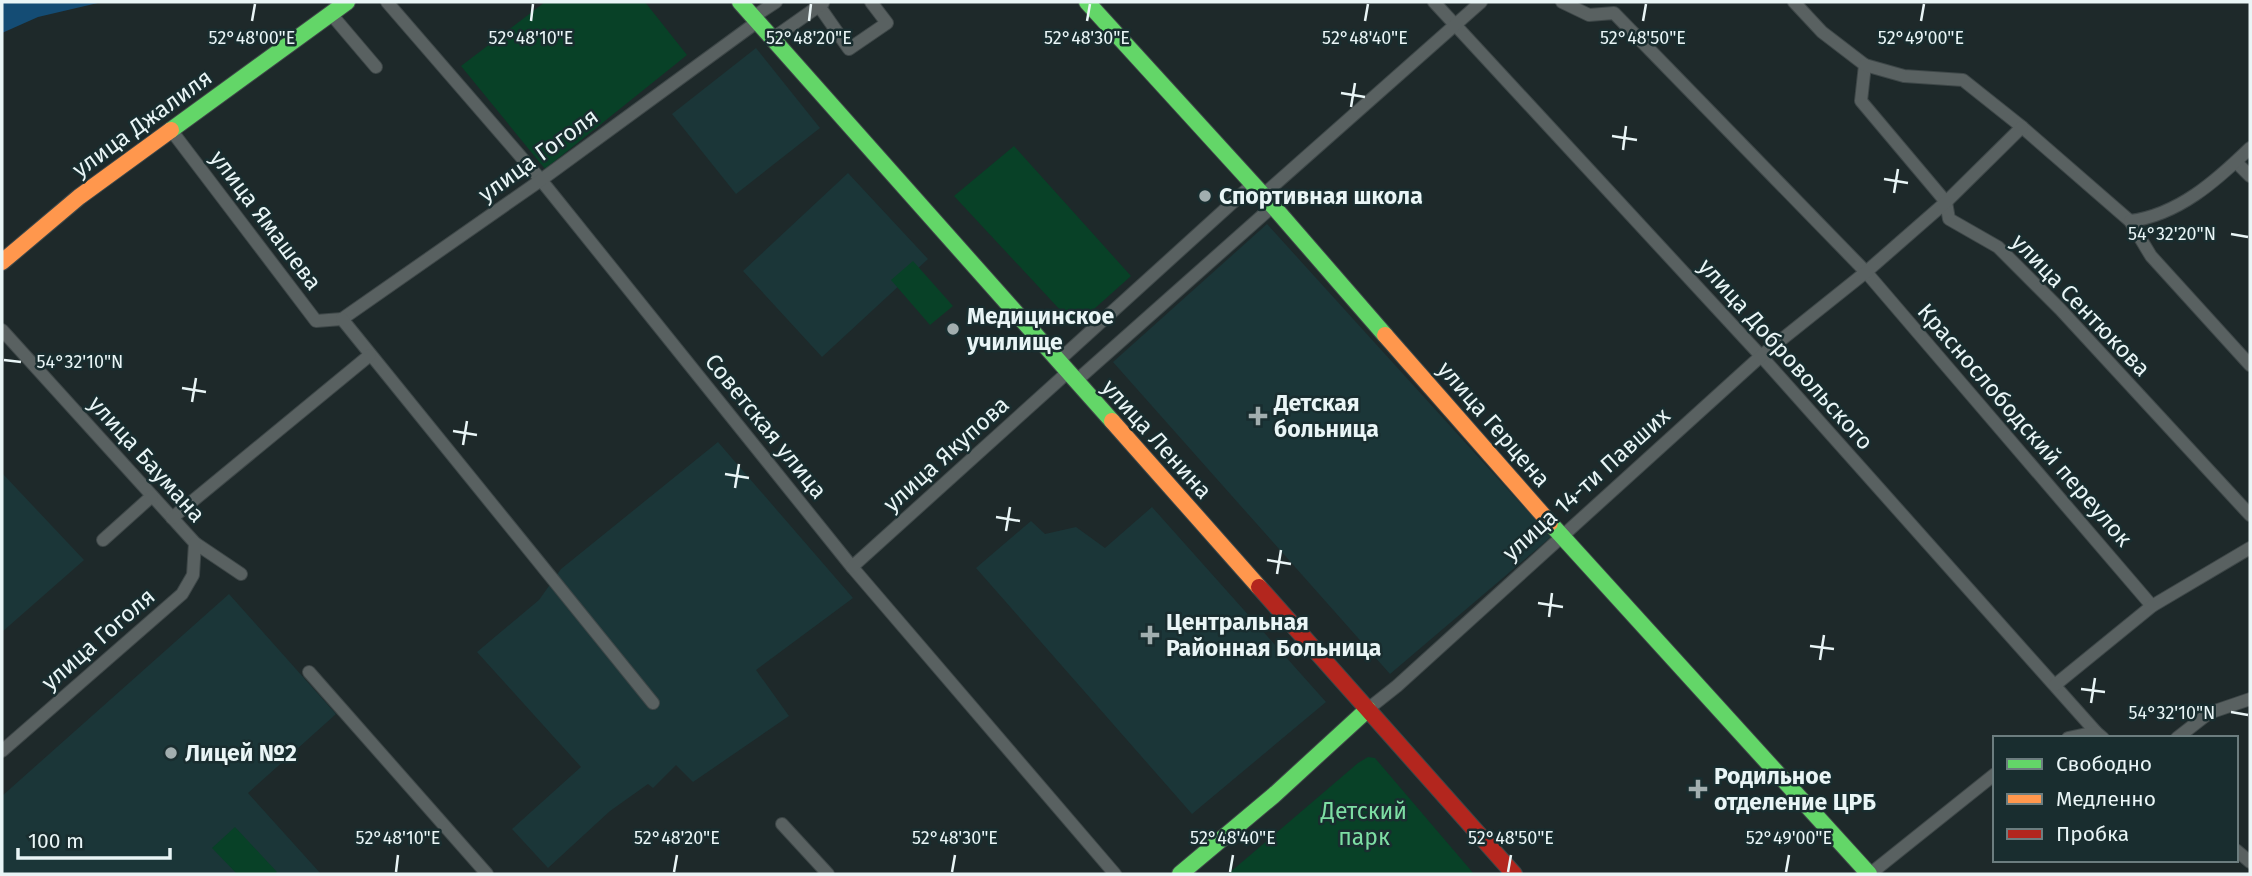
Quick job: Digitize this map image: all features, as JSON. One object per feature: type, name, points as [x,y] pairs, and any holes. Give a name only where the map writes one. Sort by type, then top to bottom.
[{"type":"main road","name":"улица Джалиля","points":[[2,262],[79,198],[347,2]]},
{"type":"main road","name":"улица Ленина","points":[[740,2],[1514,874]]},
{"type":"main road","name":"улица Герцена","points":[[1087,2],[1263,195],[1562,537],[1869,874]]},
{"type":"main road","name":"улица 14-ти Павших","points":[[1180,874],[1273,796],[1368,709]]},
{"type":"street","name":"Советская улица","points":[[387,2],[541,180],[852,567],[1115,874]]},
{"type":"street","name":"улица Гоголя","points":[[342,320],[541,180],[776,2]]},
{"type":"street","points":[[772,39],[822,4],[849,49],[887,23],[871,2]]},
{"type":"street","name":"улица Добровольского","points":[[1434,2],[1761,356],[2100,735]]},
{"type":"street","points":[[1067,372],[1480,2]]},
{"type":"street","name":"Краснослободский переулок","points":[[1562,2],[1589,15],[1614,13],[1866,272],[2152,606]]},
{"type":"street","points":[[1794,2],[1822,32],[1865,65],[1904,76],[1963,80],[2022,127],[2130,221],[2151,257],[2250,365]]},
{"type":"street","points":[[331,14],[376,66]]},
{"type":"street","name":"улица Сентюкова","points":[[1865,65],[1861,101],[1946,201],[1949,219],[1997,247],[2060,309],[2250,515]]},
{"type":"street","name":"улица 14-ти Павших","points":[[1368,709],[1397,686],[1761,356],[1866,272],[1946,201],[2022,127]]},
{"type":"street","name":"улица Ямашева","points":[[172,130],[316,321],[342,320]]},
{"type":"street","points":[[2130,221],[2148,219],[2179,206],[2250,148]]},
{"type":"street","points":[[2236,162],[2250,176]]},
{"type":"street","points":[[1067,372],[1263,195]]},
{"type":"street","points":[[342,320],[653,703]]},
{"type":"street","name":"улица Баумана","points":[[2,330],[195,543],[241,574]]},
{"type":"street","points":[[172,518],[370,355]]},
{"type":"street","name":"улица Якупова","points":[[852,567],[1067,372]]},
{"type":"street","points":[[103,540],[152,496]]},
{"type":"street","name":"улица Гоголя","points":[[2,751],[182,594],[193,575],[195,543]]},
{"type":"street","points":[[2055,685],[2152,606],[2250,548]]},
{"type":"street","points":[[310,672],[486,874]]},
{"type":"street","points":[[2180,736],[2209,713],[2250,699]]},
{"type":"street","points":[[1869,874],[1993,776]]},
{"type":"street","points":[[782,824],[828,874]]},
{"type":"shaded area","points":[[756,48],[820,128],[736,194],[672,114]]},
{"type":"shaded area","points":[[848,173],[928,259],[822,357],[743,271]]},
{"type":"shaded area","points":[[1267,224],[1551,537],[1390,674],[1113,362]]},
{"type":"shaded area","points":[[718,442],[853,598],[756,670],[789,716],[693,782],[676,765],[653,788],[648,784],[610,811],[548,868],[512,829],[581,767],[477,652],[539,600],[561,569]]},
{"type":"shaded area","points":[[2,473],[84,560],[2,632]]},
{"type":"shaded area","name":"Центральная Районная Больница","points":[[1152,507],[1326,702],[1192,814],[976,568],[1031,521],[1045,534],[1076,527],[1105,548]]},
{"type":"shaded area","name":"Лицей №2","points":[[229,594],[336,714],[248,793],[321,874],[2,874],[2,796]]},
{"type":"green space","points":[[545,2],[645,2],[687,55],[545,169],[461,66]]},
{"type":"green space","points":[[1014,146],[1131,276],[1075,326],[954,196]]},
{"type":"green space","points":[[913,261],[953,306],[930,325],[891,280]]},
{"type":"green space","name":"Детский парк","points":[[1368,757],[1375,758],[1474,874],[1228,874],[1358,763]]},
{"type":"green space","points":[[235,827],[277,872],[275,874],[237,874],[212,848]]},
{"type":"water","points":[[2,2],[102,2],[38,17],[2,33]]},
{"type":"traffic: fast","points":[[171,130],[347,2]]},
{"type":"traffic: fast","points":[[740,2],[1112,421]]},
{"type":"traffic: fast","points":[[1087,2],[1273,206],[1385,335]]},
{"type":"traffic: fast","points":[[1550,523],[1869,874]]},
{"type":"traffic: fast","points":[[1180,874],[1273,796],[1368,709]]},
{"type":"traffic: slow","points":[[2,262],[79,197],[171,130]]},
{"type":"traffic: slow","points":[[1385,335],[1550,523]]},
{"type":"traffic: slow","points":[[1112,421],[1259,587]]},
{"type":"traffic: jam","points":[[1259,587],[1514,874]]},
{"type":"place","name":"Спортивная школа","points":[[1205,196]]},
{"type":"place","name":"Медицинское училище","points":[[953,329]]},
{"type":"place","name":"Детская больница","points":[[1258,416]]},
{"type":"place","name":"Центральная Районная Больница","points":[[1150,635]]},
{"type":"place","name":"Лицей №2","points":[[171,753]]},
{"type":"place","name":"Родильное отделение ЦРБ","points":[[1698,789]]}]
